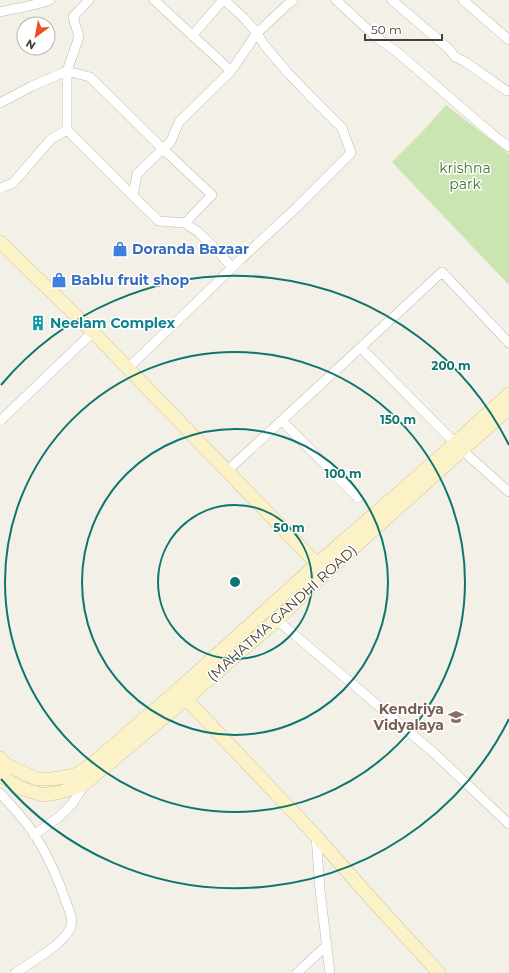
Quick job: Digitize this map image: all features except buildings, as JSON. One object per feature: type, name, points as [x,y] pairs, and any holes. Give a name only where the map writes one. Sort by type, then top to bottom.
[{"type":"main road","points":[[0,242],[93,332],[318,564]]},
{"type":"main road","points":[[0,758],[5,764],[37,779],[53,780],[75,775],[92,764],[183,693],[318,564],[432,464],[458,446],[509,394]]},
{"type":"main road","name":"(MAHATMA GANDHI ROAD)","points":[[0,775],[20,788],[42,795],[61,792],[83,785],[183,693],[277,620],[458,446],[509,408]]},
{"type":"main road","points":[[183,693],[316,836],[375,904],[439,973]]},
{"type":"street","points":[[0,12],[50,0]]},
{"type":"street","points":[[89,0],[73,17],[79,37],[67,71],[67,130],[132,196],[159,221],[185,223],[197,231],[217,250],[232,268]]},
{"type":"street","points":[[154,0],[231,71]]},
{"type":"street","points":[[128,368],[296,208],[351,153],[342,128],[284,68],[244,18],[224,0],[192,36]]},
{"type":"street","points":[[132,196],[138,174],[171,141],[179,122],[231,71],[257,33],[293,0]]},
{"type":"street","points":[[336,0],[376,37],[397,52],[509,147]]},
{"type":"street","points":[[393,0],[450,49],[455,57],[464,61],[507,91]]},
{"type":"street","points":[[463,0],[509,40]]},
{"type":"street","points":[[0,103],[32,86],[67,71],[90,77],[212,195],[185,223]]},
{"type":"street","points":[[0,189],[13,183],[51,139],[67,130]]},
{"type":"street","points":[[228,471],[442,272],[509,343]]},
{"type":"street","points":[[0,422],[93,332]]},
{"type":"street","points":[[361,348],[458,446],[509,492]]},
{"type":"street","points":[[282,421],[358,498]]},
{"type":"street","points":[[277,620],[434,753],[509,824]]},
{"type":"street","points":[[34,835],[59,817],[72,804],[87,781]]},
{"type":"street","points":[[0,792],[34,835],[48,858],[60,883],[69,910],[71,923],[70,928],[61,940],[15,973]]},
{"type":"street","points":[[316,836],[320,890],[330,973]]},
{"type":"street","points":[[297,973],[326,946]]},
{"type":"green space","name":"krishna park","points":[[446,105],[509,154],[509,285],[392,162]]},
{"type":"place","name":"Doranda Bazaar","points":[[120,249]]},
{"type":"place","name":"Bablu fruit shop","points":[[59,280]]},
{"type":"place","name":"Neelam Complex","points":[[38,323]]},
{"type":"place","name":"Kendriya Vidyalaya","points":[[456,717]]}]
